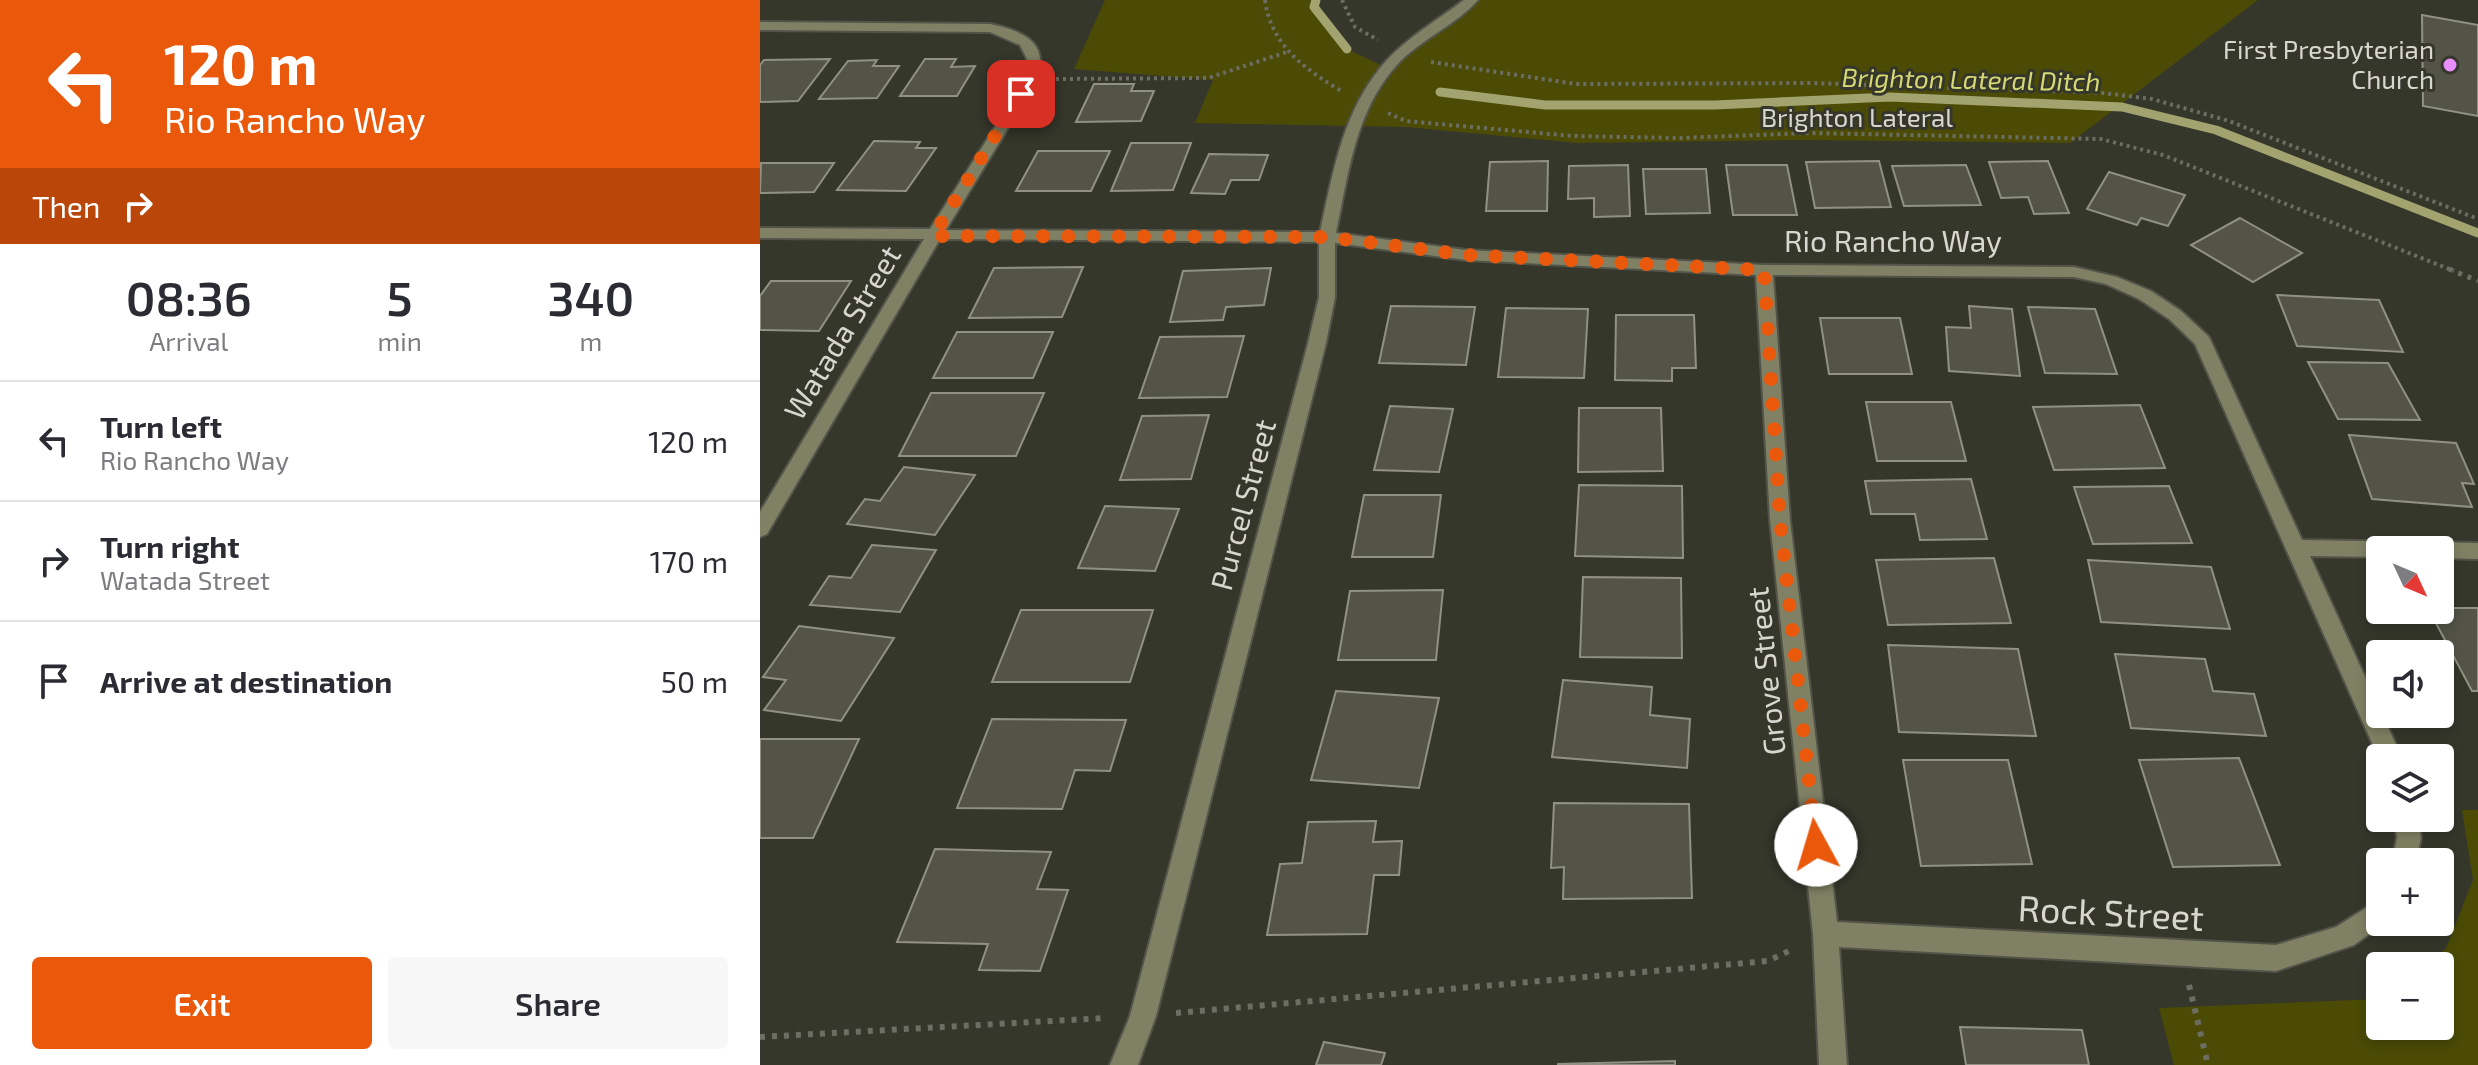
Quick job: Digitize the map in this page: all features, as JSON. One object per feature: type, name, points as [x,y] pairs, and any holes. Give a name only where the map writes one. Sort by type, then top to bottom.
[{"type":"street","name":"Purcel Street","points":[[1124,1065],[1143,1016],[1317,343],[1327,297],[1327,237],[1346,148],[1363,103],[1401,54],[1472,0]]},
{"type":"street","points":[[760,26],[990,28],[1007,31],[1034,51],[1036,64],[1030,79]]},
{"type":"street","name":"Watada Street","points":[[760,529],[933,236],[1030,79]]},
{"type":"street","name":"Rio Rancho Way","points":[[760,233],[1327,237],[1466,255],[1764,270],[2074,272],[2098,275],[2151,296],[2178,316],[2203,341],[2297,548]]},
{"type":"street","name":"Grove Street","points":[[1764,270],[1780,520],[1826,934],[1833,1065]]},
{"type":"street","points":[[2366,549],[2297,548],[2384,744]]},
{"type":"street","points":[[2454,550],[2478,551]]},
{"type":"street","name":"Rock Street","points":[[1826,934],[2276,958],[2331,943],[2366,925]]},
{"type":"path","name":"Brighton Lateral","points":[[1265,0],[1265,13],[1287,52],[1316,76],[1363,103],[1406,121],[1572,136],[1680,138],[1809,133],[2101,139],[2163,155],[2478,281]]},
{"type":"path","points":[[1342,0],[1355,27],[1401,54],[1450,67],[1576,84],[1813,83],[2103,93],[2152,99],[2229,121],[2478,219]]},
{"type":"path","points":[[1030,79],[1208,78],[1287,52]]},
{"type":"path","points":[[760,1037],[1143,1016],[1768,961],[1826,934]]},
{"type":"path","points":[[2181,953],[2208,1065]]},
{"type":"shaded area","points":[[1105,0],[1316,0],[1314,7],[1347,49],[1387,68],[1472,0],[2258,0],[2070,143],[1803,140],[1577,143],[1407,127],[1195,123],[1213,80],[1074,69]]},
{"type":"shaded area","points":[[2462,810],[2478,810],[2478,1065],[2174,1065],[2159,1008],[2366,1000],[2366,1040],[2454,1040],[2454,952],[2442,952],[2451,936],[2454,936],[2454,928],[2473,880]]},
{"type":"building","name":"First Presbyterian Church","points":[[2422,15],[2478,25],[2478,116],[2423,106]]},
{"type":"building","points":[[830,59],[798,101],[760,102],[760,65],[764,60]]},
{"type":"building","points":[[925,59],[956,59],[951,67],[975,66],[957,96],[900,96]]},
{"type":"building","points":[[877,60],[873,66],[899,66],[877,98],[819,99],[848,61]]},
{"type":"building","points":[[1094,84],[1134,84],[1131,91],[1154,91],[1141,121],[1076,122]]},
{"type":"building","points":[[874,141],[920,142],[916,148],[936,148],[906,191],[837,190]]},
{"type":"building","points":[[1131,143],[1191,143],[1173,190],[1111,191]]},
{"type":"building","points":[[1038,151],[1110,151],[1091,191],[1016,191]]},
{"type":"building","points":[[1209,154],[1268,155],[1259,180],[1231,180],[1225,194],[1191,193]]},
{"type":"building","points":[[1548,161],[1547,211],[1486,211],[1490,162]]},
{"type":"building","points":[[1879,161],[1891,207],[1815,208],[1806,162]]},
{"type":"building","points":[[2048,161],[2069,213],[2034,214],[2028,197],[2001,198],[1989,162]]},
{"type":"building","points":[[761,163],[834,163],[814,192],[760,193]]},
{"type":"building","points":[[1628,165],[1630,216],[1594,217],[1594,198],[1568,199],[1569,166]]},
{"type":"building","points":[[1726,165],[1787,165],[1797,215],[1733,215]]},
{"type":"building","points":[[1966,165],[1981,205],[1904,206],[1892,166]]},
{"type":"building","points":[[1643,169],[1706,169],[1710,213],[1646,214]]},
{"type":"building","points":[[2109,172],[2185,195],[2168,226],[2141,218],[2137,225],[2087,209]]},
{"type":"building","points":[[2240,218],[2302,253],[2253,282],[2191,245]]},
{"type":"building","points":[[1083,267],[1062,317],[969,318],[994,268]]},
{"type":"building","points":[[1271,268],[1264,305],[1226,307],[1223,320],[1170,322],[1183,271]]},
{"type":"building","points":[[771,281],[851,281],[819,331],[760,330],[760,296]]},
{"type":"building","points":[[2277,295],[2379,300],[2403,352],[2297,346]]},
{"type":"building","points":[[1391,306],[1475,307],[1466,365],[1379,363]]},
{"type":"building","points":[[1969,306],[2012,309],[2020,376],[1949,371],[1946,327],[1971,328]]},
{"type":"building","points":[[2028,307],[2095,309],[2117,374],[2045,373]]},
{"type":"building","points":[[1506,308],[1588,309],[1584,378],[1498,377]]},
{"type":"building","points":[[1616,315],[1694,315],[1696,368],[1672,368],[1672,381],[1615,380]]},
{"type":"building","points":[[1820,318],[1900,318],[1912,374],[1829,374]]},
{"type":"building","points":[[957,332],[1053,332],[1033,378],[933,378]]},
{"type":"building","points":[[1244,336],[1227,397],[1139,398],[1160,337]]},
{"type":"building","points":[[2308,362],[2388,363],[2420,420],[2338,419]]},
{"type":"building","points":[[931,393],[1044,393],[1016,456],[899,456]]},
{"type":"building","points":[[1866,402],[1951,402],[1966,461],[1877,461]]},
{"type":"building","points":[[2140,405],[2165,468],[2054,470],[2033,407]]},
{"type":"building","points":[[1390,406],[1453,409],[1439,472],[1374,470]]},
{"type":"building","points":[[1579,408],[1661,408],[1663,471],[1578,472]]},
{"type":"building","points":[[1209,415],[1191,479],[1120,480],[1142,416]]},
{"type":"building","points":[[2349,435],[2456,443],[2474,484],[2462,483],[2472,507],[2372,499]]},
{"type":"building","points":[[904,467],[975,475],[935,535],[847,524],[865,499],[880,501]]},
{"type":"building","points":[[1971,479],[1987,539],[1920,540],[1915,514],[1871,514],[1865,481]]},
{"type":"building","points":[[1579,485],[1682,486],[1683,558],[1575,556]]},
{"type":"building","points":[[2169,486],[2192,543],[2093,544],[2074,487]]},
{"type":"building","points":[[1364,495],[1441,495],[1433,557],[1352,557]]},
{"type":"building","points":[[1105,506],[1179,509],[1155,571],[1078,568]]},
{"type":"building","points":[[872,545],[936,550],[900,612],[810,605],[829,576],[851,578]]},
{"type":"building","points":[[1994,558],[2011,623],[1888,625],[1876,560]]},
{"type":"building","points":[[2088,560],[2211,567],[2230,629],[2101,622]]},
{"type":"building","points":[[1583,577],[1681,578],[1682,658],[1580,657]]},
{"type":"building","points":[[1443,590],[1436,660],[1338,660],[1350,591]]},
{"type":"building","points":[[2454,608],[2478,608],[2478,691],[2472,691],[2454,657],[2454,640],[2445,640],[2436,624],[2454,624]]},
{"type":"building","points":[[1021,610],[1153,610],[1130,682],[992,682]]},
{"type":"building","points":[[799,626],[894,638],[841,721],[764,710],[786,680],[763,677]]},
{"type":"building","points":[[1888,645],[2018,649],[2036,736],[1899,732]]},
{"type":"building","points":[[2115,654],[2205,659],[2213,691],[2254,694],[2266,736],[2131,728]]},
{"type":"building","points":[[1563,680],[1652,687],[1650,715],[1690,719],[1687,768],[1552,757]]},
{"type":"building","points":[[1336,691],[1439,698],[1419,788],[1311,780]]},
{"type":"building","points":[[992,719],[1126,720],[1110,771],[1075,770],[1062,809],[957,808]]},
{"type":"building","points":[[760,739],[859,739],[813,838],[760,838]]},
{"type":"building","points":[[2239,758],[2280,865],[2173,867],[2139,760]]},
{"type":"building","points":[[1903,760],[2008,760],[2032,864],[1921,866]]},
{"type":"building","points":[[1554,803],[1689,804],[1692,898],[1563,899],[1564,867],[1551,868]]},
{"type":"building","points":[[1376,821],[1373,842],[1402,841],[1399,875],[1374,875],[1367,934],[1267,935],[1280,864],[1302,863],[1308,822]]},
{"type":"building","points":[[935,849],[1051,852],[1037,889],[1068,890],[1040,971],[979,970],[988,944],[897,942]]},
{"type":"building","points":[[1960,1027],[2082,1030],[2089,1065],[1966,1065]]},
{"type":"building","points":[[1324,1042],[1385,1053],[1381,1065],[1316,1065]]},
{"type":"building","points":[[1675,1061],[1675,1065],[1558,1065],[1558,1064]]},
{"type":"waterway","name":"Brighton Lateral Ditch","points":[[1316,0],[1314,7],[1347,49]]},
{"type":"waterway","name":"Brighton Lateral Ditch","points":[[1440,92],[1545,105],[1715,105],[1890,97],[2122,107],[2216,130],[2478,233]]},
{"type":"place","name":"First Presbyterian Church","points":[[2450,65]]},
{"type":"route","points":[[1021,94],[933,236],[1327,237],[1466,255],[1764,270],[1780,520],[1816,845]]}]
